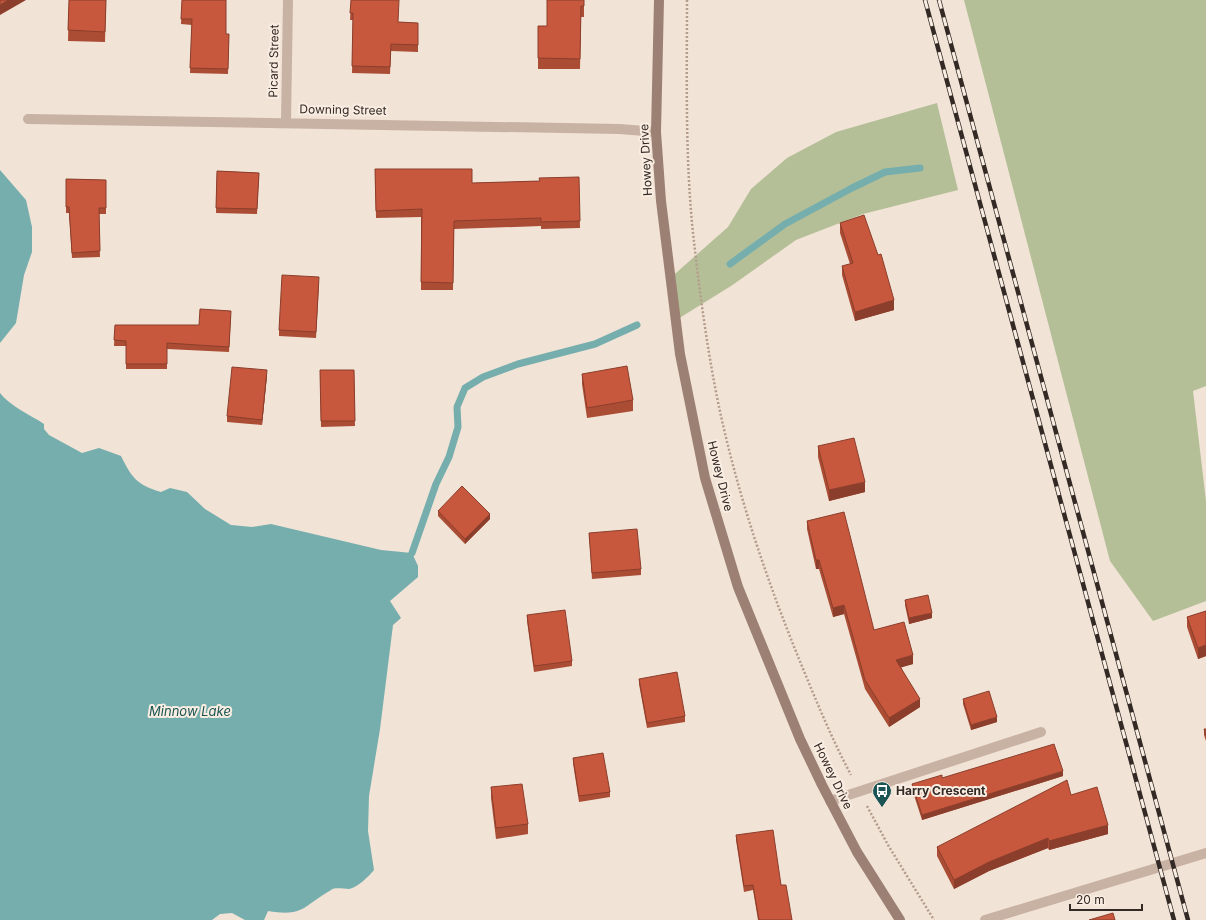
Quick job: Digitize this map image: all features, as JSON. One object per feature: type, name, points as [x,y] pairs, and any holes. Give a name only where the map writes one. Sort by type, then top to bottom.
[{"type":"main road","name":"Howey Drive","points":[[659,0],[656,132],[661,201],[673,303],[689,403],[705,478],[722,536],[747,608],[783,700],[830,801],[861,858],[900,920]]},
{"type":"street","name":"Picard Street","points":[[286,122],[288,0]]},
{"type":"street","name":"Downing Street","points":[[28,118],[620,128],[656,132]]},
{"type":"street","points":[[830,801],[859,790],[1041,732]]},
{"type":"street","points":[[985,920],[1206,853]]},
{"type":"path","points":[[687,0],[687,130],[693,232],[706,336],[721,416],[756,542],[784,623],[843,759],[888,845],[934,920]]},
{"type":"green space","points":[[964,0],[1206,0],[1206,386],[1193,391],[1206,501],[1206,601],[1153,621],[1110,561]]},
{"type":"green space","points":[[937,103],[958,190],[863,214],[796,240],[731,286],[673,322],[668,280],[728,227],[751,189],[787,158],[836,132]]},
{"type":"water","points":[[0,170],[26,200],[32,227],[32,252],[24,275],[16,323],[0,343]]},
{"type":"water","name":"Minnow Lake","points":[[0,393],[15,406],[44,424],[44,429],[49,435],[82,453],[99,448],[121,456],[136,480],[146,487],[161,492],[170,488],[187,492],[205,509],[231,525],[252,527],[271,524],[381,550],[412,553],[418,566],[418,577],[390,601],[401,618],[393,625],[380,729],[369,796],[368,831],[374,870],[366,879],[349,889],[333,889],[302,909],[296,911],[268,911],[264,920],[245,920],[232,913],[220,914],[212,920],[0,920]]},
{"type":"building","points":[[0,0],[8,0],[0,5]]},
{"type":"building","points":[[69,0],[106,0],[105,32],[68,30]]},
{"type":"building","points":[[182,0],[226,0],[226,34],[229,34],[228,69],[190,68],[192,19],[181,19]]},
{"type":"building","points":[[351,0],[399,0],[398,22],[418,23],[418,45],[391,44],[390,67],[352,66],[353,13],[350,13]]},
{"type":"building","points":[[547,0],[584,0],[584,6],[581,6],[580,59],[538,58],[538,26],[547,26]]},
{"type":"building","points":[[375,169],[472,169],[472,183],[540,181],[539,178],[579,177],[580,221],[541,222],[541,218],[454,221],[453,283],[421,282],[422,209],[376,211]]},
{"type":"building","points":[[217,171],[259,173],[257,209],[216,208]]},
{"type":"building","points":[[66,179],[106,180],[106,208],[99,208],[100,251],[72,253],[69,207],[66,207]]},
{"type":"building","points":[[864,215],[878,255],[881,254],[894,300],[855,312],[842,266],[853,263],[840,223]]},
{"type":"building","points":[[282,275],[319,277],[316,332],[279,330]]},
{"type":"building","points":[[200,309],[231,311],[229,347],[167,343],[167,364],[126,364],[126,341],[114,340],[115,325],[199,325]]},
{"type":"building","points":[[627,366],[633,400],[587,408],[582,374]]},
{"type":"building","points":[[232,367],[267,370],[262,420],[227,416]]},
{"type":"building","points":[[320,370],[354,370],[355,421],[321,421]]},
{"type":"building","points":[[854,438],[865,482],[829,490],[818,446]]},
{"type":"building","points":[[462,486],[490,514],[465,539],[438,511]]},
{"type":"building","points":[[844,512],[874,630],[904,622],[913,655],[896,660],[920,699],[889,718],[865,680],[844,605],[833,608],[819,560],[816,560],[807,521]]},
{"type":"building","points":[[637,529],[641,569],[592,573],[589,533]]},
{"type":"building","points":[[928,595],[932,613],[909,618],[905,600]]},
{"type":"building","points":[[565,610],[572,661],[534,666],[527,615]]},
{"type":"building","points":[[1206,611],[1206,645],[1198,648],[1187,617]]},
{"type":"building","points":[[677,672],[685,716],[647,723],[639,679]]},
{"type":"building","points":[[989,691],[997,717],[971,725],[963,699]]},
{"type":"building","points":[[1054,744],[1063,771],[922,815],[912,784],[942,775],[942,778]]},
{"type":"building","points":[[603,753],[610,792],[579,796],[573,758]]},
{"type":"building","points":[[1067,780],[1071,795],[1097,787],[1108,825],[1049,841],[1048,838],[989,862],[954,880],[937,847]]},
{"type":"building","points":[[522,784],[528,824],[496,828],[491,787]]},
{"type":"building","points":[[773,830],[781,885],[786,885],[792,920],[759,920],[753,885],[744,886],[736,835]]},
{"type":"building","points":[[1113,913],[1115,920],[1089,920]]},
{"type":"waterway","points":[[730,264],[785,224],[852,188],[885,172],[920,168]]},
{"type":"waterway","points":[[412,553],[436,484],[449,457],[458,427],[457,407],[465,388],[483,377],[518,364],[595,344],[637,325]]},
{"type":"railway","points":[[925,0],[1174,920]]},
{"type":"railway","points":[[939,0],[1188,920]]},
{"type":"place","name":"Harry Crescent","points":[[882,808]]}]
